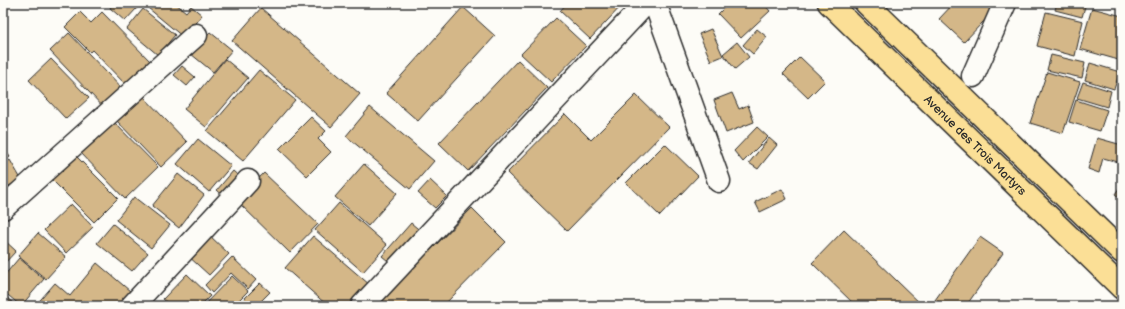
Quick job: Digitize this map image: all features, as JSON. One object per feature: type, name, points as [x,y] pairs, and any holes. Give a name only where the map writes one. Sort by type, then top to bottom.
[{"type":"highway","name":"Avenue des Trois Martyrs","points":[[829,3],[1122,288]]},
{"type":"highway","name":"Avenue des Trois Martyrs","points":[[866,3],[1122,252]]},
{"type":"street","points":[[362,306],[646,3]]},
{"type":"street","points":[[655,3],[719,182]]},
{"type":"street","points":[[973,76],[1005,3]]},
{"type":"street","points":[[3,208],[196,35]]},
{"type":"street","points":[[132,306],[248,181]]},
{"type":"building","points":[[113,3],[130,3],[137,8],[125,21],[110,8]]},
{"type":"building","points":[[142,3],[175,3],[186,12],[191,6],[202,15],[183,37]]},
{"type":"building","points":[[567,3],[624,3],[590,39],[560,11]]},
{"type":"building","points":[[729,3],[763,3],[770,11],[741,38],[718,14]]},
{"type":"building","points":[[954,3],[1000,4],[964,42],[939,19]]},
{"type":"building","points":[[1057,3],[1086,3],[1082,17],[1055,10]]},
{"type":"building","points":[[463,7],[495,36],[418,121],[386,93]]},
{"type":"building","points":[[261,8],[360,94],[331,127],[232,41]]},
{"type":"building","points":[[1092,8],[1122,16],[1122,61],[1080,49]]},
{"type":"building","points":[[143,9],[175,35],[158,55],[127,29]]},
{"type":"building","points":[[80,12],[91,23],[102,12],[152,63],[128,87],[92,50],[90,52],[65,27]]},
{"type":"building","points":[[1046,12],[1083,21],[1075,56],[1037,46]]},
{"type":"building","points":[[556,18],[586,46],[551,82],[521,54]]},
{"type":"building","points":[[711,29],[723,56],[711,61],[699,34]]},
{"type":"building","points":[[757,29],[767,37],[753,54],[743,45]]},
{"type":"building","points":[[210,32],[232,50],[213,72],[191,54]]},
{"type":"building","points":[[69,33],[126,93],[107,111],[50,51]]},
{"type":"building","points":[[737,42],[749,57],[735,69],[723,54]]},
{"type":"building","points":[[1051,55],[1085,63],[1082,78],[1047,70]]},
{"type":"building","points":[[800,57],[825,81],[808,98],[783,74]]},
{"type":"building","points":[[51,59],[89,98],[66,119],[29,80]]},
{"type":"building","points":[[225,59],[248,78],[206,127],[184,109]]},
{"type":"building","points":[[518,60],[547,88],[468,171],[439,143]]},
{"type":"building","points":[[1090,63],[1120,72],[1114,89],[1085,80]]},
{"type":"building","points":[[182,66],[195,77],[187,86],[174,75]]},
{"type":"building","points":[[259,70],[295,100],[243,161],[207,131]]},
{"type":"building","points":[[1047,72],[1080,82],[1063,133],[1030,123]]},
{"type":"building","points":[[1083,82],[1111,91],[1107,107],[1077,98]]},
{"type":"building","points":[[732,93],[739,109],[748,105],[754,122],[726,133],[714,100]]},
{"type":"building","points":[[636,95],[669,127],[567,231],[507,173],[565,114],[591,140]]},
{"type":"building","points":[[143,96],[187,142],[161,167],[117,121]]},
{"type":"building","points":[[1076,100],[1107,110],[1100,131],[1069,122]]},
{"type":"building","points":[[370,107],[434,161],[410,189],[346,136]]},
{"type":"building","points":[[311,117],[326,131],[318,139],[331,152],[307,176],[279,149]]},
{"type":"building","points":[[113,121],[158,167],[125,199],[80,152]]},
{"type":"building","points":[[757,127],[768,137],[743,162],[734,151]]},
{"type":"building","points":[[769,138],[777,145],[758,169],[749,163]]},
{"type":"building","points":[[1097,138],[1122,145],[1122,163],[1103,158],[1099,173],[1088,169]]},
{"type":"building","points":[[198,139],[231,166],[209,192],[177,164]]},
{"type":"building","points":[[665,144],[698,176],[660,216],[626,183]]},
{"type":"building","points":[[3,147],[10,157],[3,161]]},
{"type":"building","points":[[74,154],[118,198],[94,222],[50,178]]},
{"type":"building","points":[[10,160],[21,179],[7,187],[3,181],[3,165]]},
{"type":"building","points":[[364,164],[397,193],[368,226],[335,197]]},
{"type":"building","points":[[233,171],[243,180],[227,199],[217,190]]},
{"type":"building","points":[[264,173],[318,224],[290,253],[237,201]]},
{"type":"building","points":[[178,174],[204,195],[179,228],[152,206]]},
{"type":"building","points":[[430,180],[447,196],[435,208],[418,193]]},
{"type":"building","points":[[1122,184],[1122,200],[1115,194]]},
{"type":"building","points":[[782,189],[787,199],[760,212],[755,202]]},
{"type":"building","points":[[134,197],[170,225],[151,248],[116,220]]},
{"type":"building","points":[[339,203],[387,245],[363,272],[315,230]]},
{"type":"building","points":[[71,204],[93,227],[66,253],[44,230]]},
{"type":"building","points":[[472,208],[506,242],[443,306],[376,306]]},
{"type":"building","points":[[411,223],[423,233],[394,266],[382,256]]},
{"type":"building","points":[[113,224],[148,253],[132,271],[97,243]]},
{"type":"building","points":[[844,230],[923,306],[856,306],[812,263]]},
{"type":"building","points":[[38,233],[66,257],[46,279],[18,256]]},
{"type":"building","points":[[208,234],[229,254],[209,275],[187,255]]},
{"type":"building","points":[[313,236],[370,285],[351,306],[328,306],[285,268]]},
{"type":"building","points":[[980,237],[1003,253],[966,306],[944,306],[935,300]]},
{"type":"building","points":[[3,239],[16,251],[3,265]]},
{"type":"building","points":[[232,257],[256,280],[248,289],[231,273],[212,293],[205,285]]},
{"type":"building","points":[[19,258],[44,279],[21,306],[3,291],[3,277]]},
{"type":"building","points":[[97,263],[130,291],[117,306],[35,306],[55,283],[70,296]]},
{"type":"building","points":[[187,274],[210,296],[200,306],[171,306],[163,299]]},
{"type":"building","points":[[232,276],[248,291],[233,306],[203,306]]},
{"type":"building","points":[[260,283],[270,292],[256,306],[237,306]]},
{"type":"building","points":[[3,294],[15,305],[14,306],[3,306]]}]
